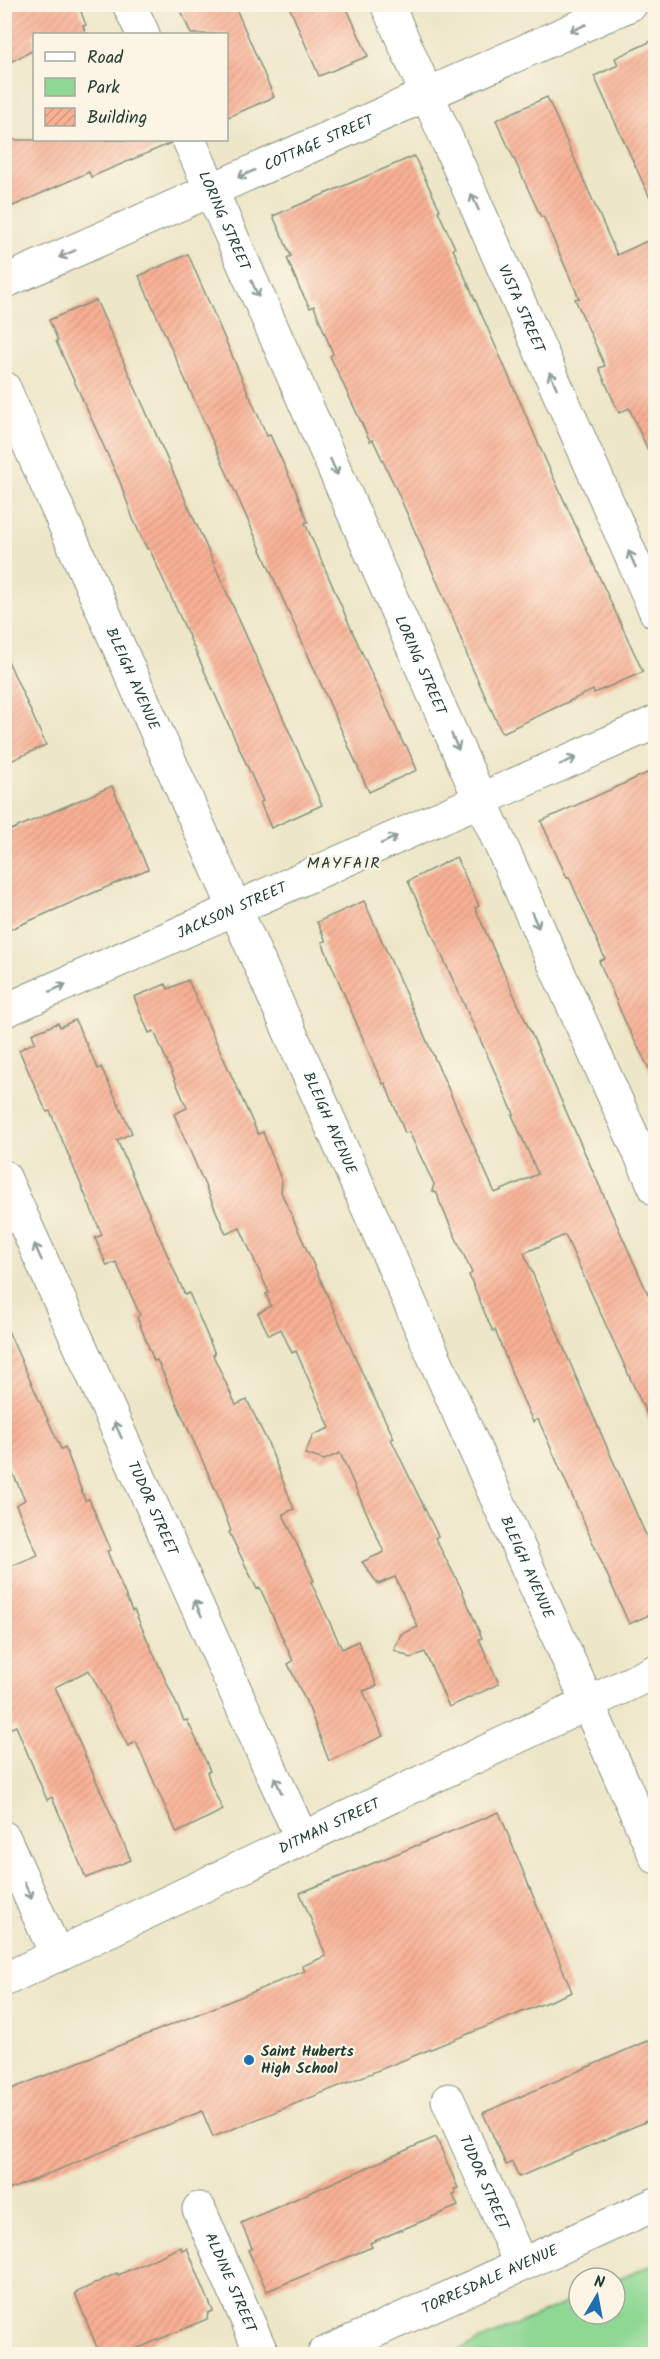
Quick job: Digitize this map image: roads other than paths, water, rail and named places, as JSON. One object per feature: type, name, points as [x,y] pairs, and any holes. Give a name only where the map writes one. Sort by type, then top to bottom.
[{"type":"street","points":[[129,4],[143,33]]},
{"type":"street","name":"VISTA STREET","points":[[387,4],[656,612]]},
{"type":"street","name":"COTTAGE STREET","points":[[4,282],[631,4]]},
{"type":"street","name":"LORING STREET","points":[[189,141],[480,799],[656,1189]]},
{"type":"street","name":"BLEIGH AVENUE","points":[[4,388],[656,1857]]},
{"type":"street","name":"JACKSON STREET","points":[[4,1011],[656,722]]},
{"type":"street","name":"TUDOR STREET","points":[[4,1177],[302,1839]]},
{"type":"street","name":"DITMAN STREET","points":[[4,1980],[656,1671]]},
{"type":"street","points":[[4,1838],[57,1956]]},
{"type":"street","name":"TUDOR STREET","points":[[448,2100],[521,2265]]},
{"type":"street","name":"TORRESDALE AVENUE","points":[[324,2355],[656,2204]]},
{"type":"street","name":"ALDINE STREET","points":[[200,2209],[262,2355]]},
{"type":"place","name":"Saint Huberts High School","points":[[249,2060]]},
{"type":"district","name":"MAYFAIR","points":[[344,862]]}]
